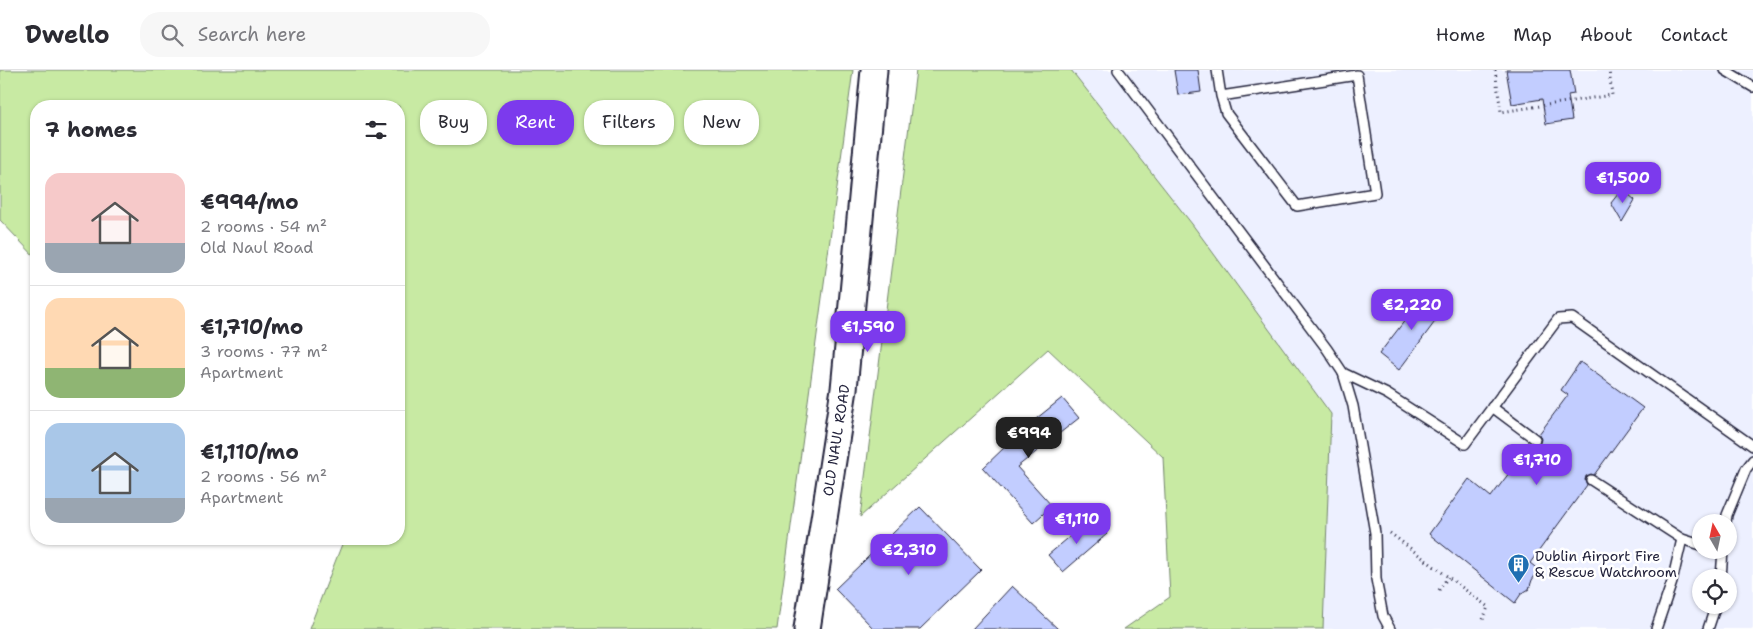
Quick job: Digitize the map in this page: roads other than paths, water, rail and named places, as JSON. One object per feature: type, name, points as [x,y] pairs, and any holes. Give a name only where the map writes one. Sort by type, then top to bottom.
[{"type":"main road","name":"OLD NAUL ROAD","points":[[807,629],[844,389],[874,70]]},
{"type":"lane","points":[[1118,70],[1343,373],[1353,406],[1375,533],[1376,579],[1384,616],[1390,629]]},
{"type":"lane","points":[[1217,70],[1221,96],[1226,112],[1297,206],[1376,193],[1357,75],[1221,96]]},
{"type":"lane","points":[[1724,70],[1753,87]]},
{"type":"lane","points":[[1343,373],[1387,394],[1465,444],[1558,319],[1572,318],[1753,446]]},
{"type":"lane","points":[[1492,407],[1535,439]]},
{"type":"lane","points":[[1727,514],[1746,469],[1753,460]]},
{"type":"lane","points":[[1590,480],[1682,539],[1692,542]]},
{"type":"lane","points":[[1656,629],[1672,582],[1682,539]]},
{"type":"lane","points":[[1708,629],[1713,614]]},
{"type":"place","name":"Dublin Airport Fire & Rescue Watchroom","points":[[1519,583]]}]
